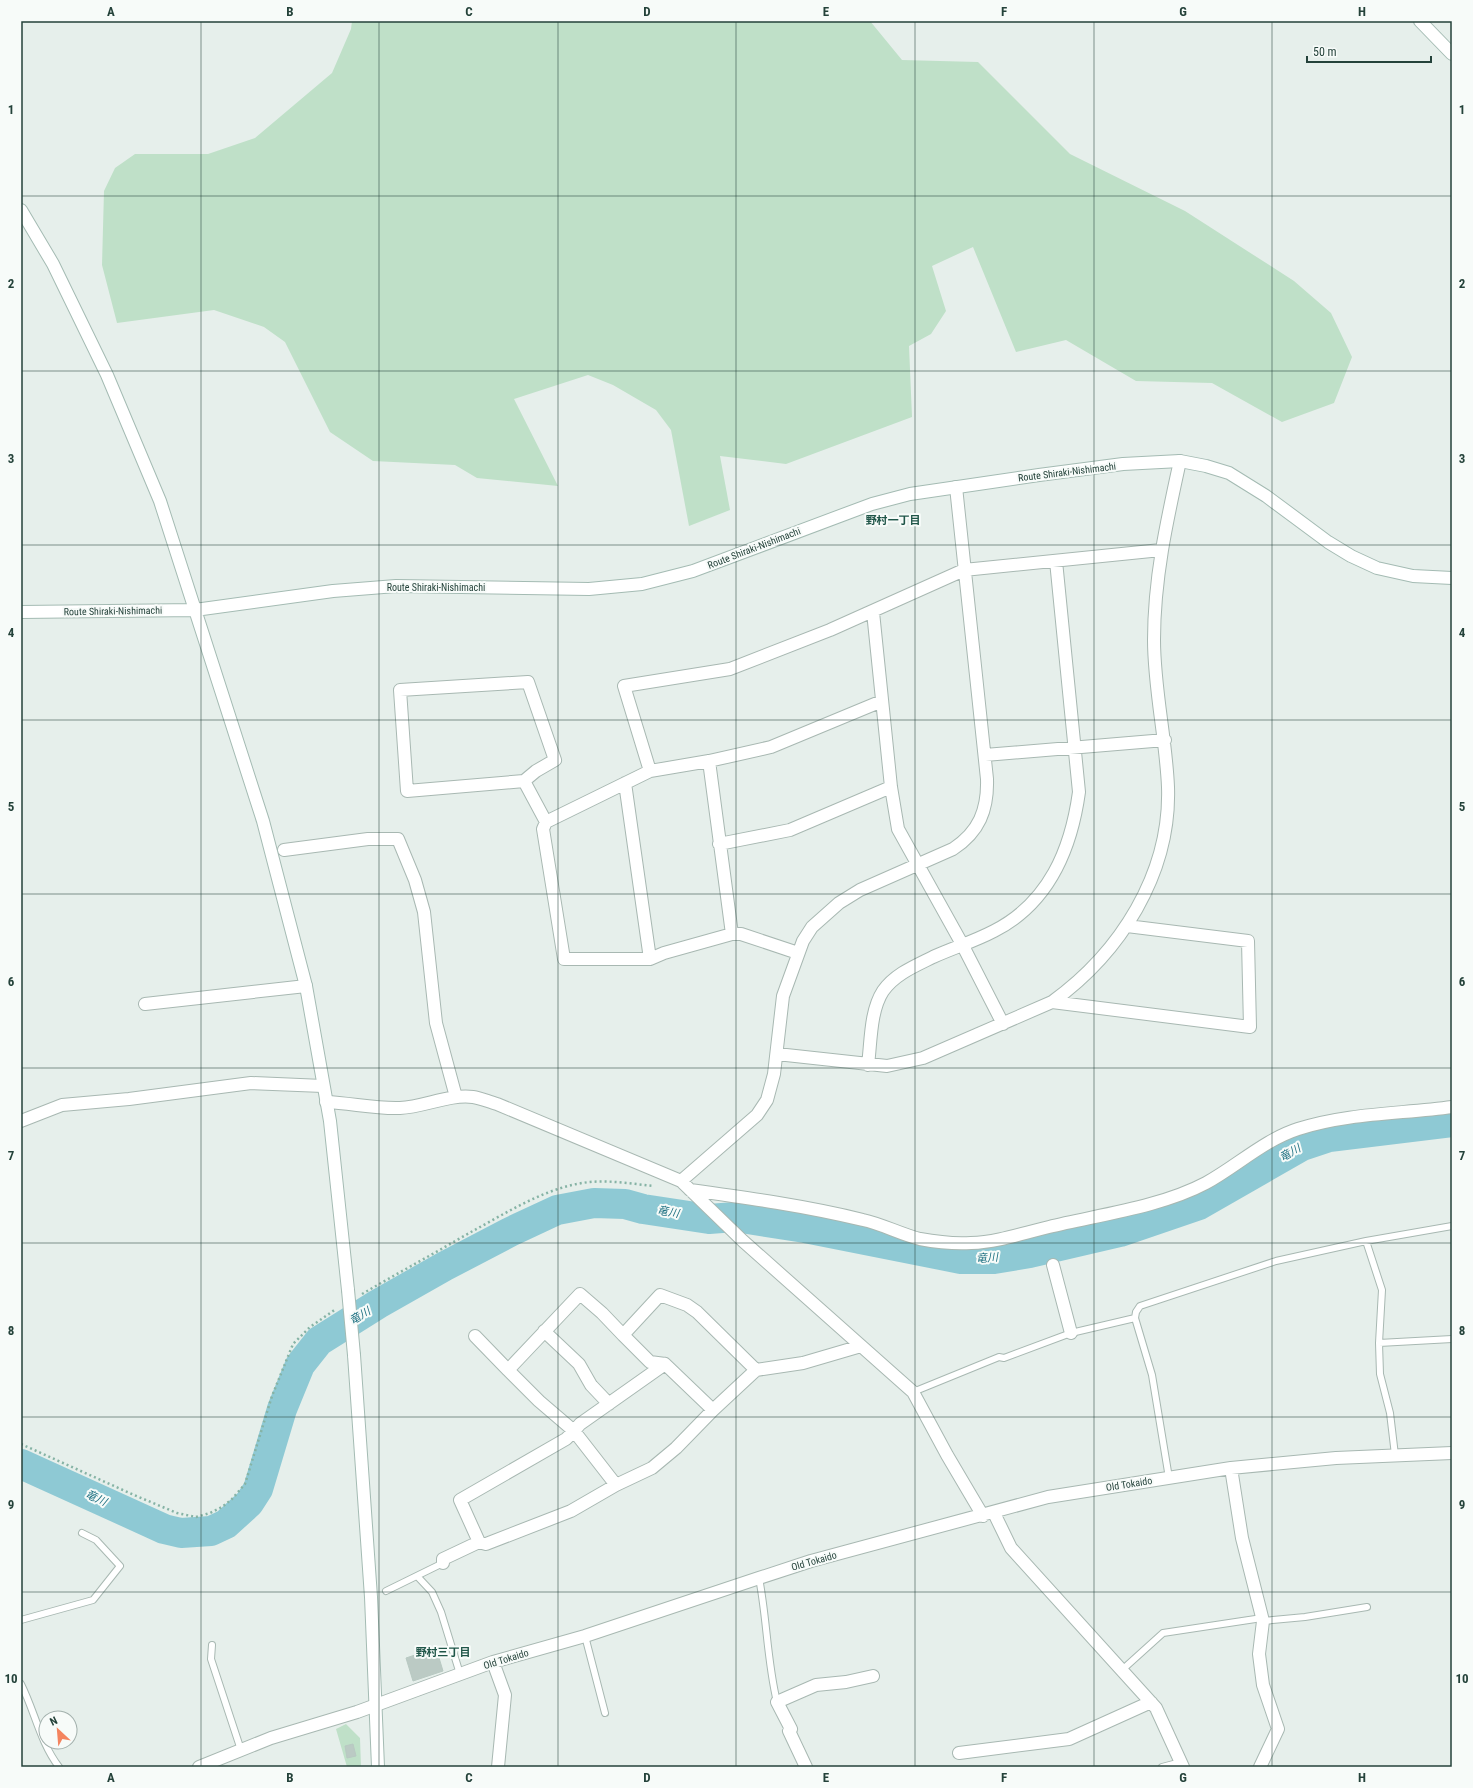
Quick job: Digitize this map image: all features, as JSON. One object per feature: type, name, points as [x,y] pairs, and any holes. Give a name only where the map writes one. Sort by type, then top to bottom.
[{"type":"street","points":[[1420,21],[1452,54]]},
{"type":"street","points":[[21,210],[53,264],[107,375],[160,501],[263,821],[306,986],[326,1102],[352,1294],[354,1355],[371,1597],[378,1767]]},
{"type":"street","points":[[777,1054],[887,1066],[923,1058],[1052,1002],[1070,989],[1087,973],[1128,926],[1152,877],[1165,834],[1168,789],[1165,740],[1154,664],[1155,612],[1161,550],[1180,461]]},
{"type":"street","name":"Route Shiraki-Nishimachi","points":[[21,612],[195,610],[333,591],[396,586],[589,588],[642,584],[693,571],[872,504],[910,494],[1123,464],[1180,461],[1206,466],[1229,473],[1266,496],[1328,542],[1377,568],[1413,576],[1452,578]]},
{"type":"street","points":[[681,1181],[757,1115],[767,1100],[777,1054],[783,996],[803,941],[812,927],[839,903],[860,890],[919,865],[953,849],[966,841],[975,830],[987,800],[988,779],[956,487]]},
{"type":"street","points":[[650,771],[624,686],[730,669],[772,654],[872,612],[964,570],[1161,550]]},
{"type":"street","points":[[868,1065],[873,1020],[883,991],[903,972],[962,944],[995,931],[1013,920],[1050,882],[1066,852],[1075,818],[1079,792],[1076,748],[1056,561]]},
{"type":"street","points":[[872,612],[891,786],[898,829],[919,865],[955,934],[962,944],[1003,1024]]},
{"type":"street","points":[[528,682],[555,760],[536,770],[524,780],[407,791],[400,690],[528,682]]},
{"type":"street","points":[[798,953],[741,934],[732,934],[664,953],[650,959],[564,959],[543,829],[546,822],[650,771],[709,761],[771,747],[882,701]]},
{"type":"street","points":[[985,755],[1165,740]]},
{"type":"street","points":[[709,761],[732,934]]},
{"type":"street","points":[[524,780],[546,822]]},
{"type":"street","points":[[625,783],[650,959]]},
{"type":"street","points":[[720,844],[790,830],[891,786]]},
{"type":"street","points":[[284,850],[368,839],[398,839],[415,880],[424,912],[436,1022],[456,1097]]},
{"type":"street","points":[[1052,1002],[1250,1028],[1248,941],[1128,926]]},
{"type":"street","points":[[145,1004],[306,986]]},
{"type":"street","points":[[21,1121],[62,1105],[129,1099],[251,1083],[323,1086]]},
{"type":"street","points":[[326,1102],[353,1103],[378,1108],[402,1108],[456,1097],[473,1097],[497,1104],[564,1134],[655,1169],[681,1181],[743,1242],[913,1392],[947,1455],[1011,1548],[1156,1708],[1182,1764]]},
{"type":"street","points":[[690,1190],[753,1199],[863,1220],[918,1238],[940,1242],[994,1242],[1043,1228],[1151,1203],[1186,1192],[1206,1182],[1269,1142],[1299,1129],[1343,1117],[1452,1107]]},
{"type":"street","points":[[1053,1265],[1071,1333]]},
{"type":"street","points":[[508,1370],[580,1294],[602,1313],[650,1362],[665,1364],[713,1410]]},
{"type":"street","points":[[623,1335],[660,1296],[687,1305],[697,1312],[756,1370]]},
{"type":"street","points":[[544,1331],[579,1364],[590,1385],[610,1404]]},
{"type":"street","points":[[475,1336],[508,1370],[574,1431],[616,1485]]},
{"type":"street","points":[[443,1563],[443,1559],[479,1542],[486,1544],[571,1511],[616,1485],[652,1468],[676,1448],[713,1410],[756,1370],[803,1363],[861,1346]]},
{"type":"street","points":[[479,1542],[460,1500],[566,1438],[580,1424],[665,1364]]},
{"type":"street","name":"Old Tokaido","points":[[199,1767],[241,1750],[376,1705],[494,1662],[585,1636],[811,1561],[1048,1497],[1231,1468],[1336,1458],[1452,1453]]},
{"type":"street","points":[[1231,1468],[1242,1538],[1263,1620],[1258,1654],[1263,1685],[1278,1729],[1260,1767]]},
{"type":"street","points":[[494,1662],[505,1695],[498,1767]]},
{"type":"street","points":[[806,1767],[789,1731],[791,1729],[776,1702],[816,1685],[846,1682],[872,1676]]},
{"type":"street","points":[[959,1753],[1068,1739],[1151,1702]]},
{"type":"lane","points":[[1169,1478],[1152,1375],[1135,1318],[1136,1312],[1140,1306],[1276,1262],[1366,1241],[1452,1226]]},
{"type":"lane","points":[[1366,1241],[1382,1290],[1379,1343],[1380,1374],[1390,1413],[1396,1455]]},
{"type":"lane","points":[[913,1392],[999,1358],[1004,1358],[1071,1333],[1135,1318]]},
{"type":"lane","points":[[1379,1343],[1452,1339]]},
{"type":"lane","points":[[21,1620],[93,1600],[120,1566],[96,1540],[82,1533]]},
{"type":"lane","points":[[386,1590],[443,1563]]},
{"type":"lane","points":[[417,1576],[432,1592],[441,1612],[460,1674]]},
{"type":"lane","points":[[759,1578],[763,1598],[770,1674],[776,1702]]},
{"type":"lane","points":[[1122,1670],[1163,1633],[1263,1620],[1305,1617],[1367,1607]]},
{"type":"lane","points":[[585,1636],[605,1713]]},
{"type":"lane","points":[[212,1645],[211,1659],[241,1750]]},
{"type":"lane","points":[[21,1684],[32,1706],[48,1753],[59,1767]]},
{"type":"lane","points":[[1162,1767],[1182,1764]]},
{"type":"path","points":[[352,1294],[517,1207],[566,1186],[591,1182],[618,1182],[657,1186]]},
{"type":"path","points":[[21,1444],[134,1496],[178,1513],[196,1516],[210,1513],[222,1507],[232,1499],[245,1484],[272,1396],[293,1344],[310,1327],[341,1306]]},
{"type":"green space","points":[[352,21],[870,21],[902,60],[978,62],[1070,154],[1185,211],[1294,281],[1331,313],[1352,357],[1334,403],[1282,422],[1212,383],[1136,381],[1066,340],[1016,352],[973,247],[932,266],[946,311],[931,334],[909,346],[912,417],[786,464],[720,456],[730,510],[689,526],[671,430],[656,410],[613,385],[588,375],[514,399],[558,486],[477,478],[455,465],[373,461],[330,432],[285,342],[264,327],[214,310],[117,323],[102,265],[104,191],[115,168],[135,154],[208,154],[255,138],[332,73],[351,29]]},
{"type":"green space","points":[[346,1724],[360,1738],[361,1767],[347,1767],[336,1729]]},
{"type":"building","points":[[436,1648],[443,1671],[413,1681],[406,1658]]},
{"type":"building","points":[[353,1744],[356,1756],[347,1758],[345,1746]]},
{"type":"waterway","name":"竜川","points":[[21,1464],[164,1529],[181,1533],[211,1531],[226,1524],[249,1503],[258,1489],[282,1409],[300,1365],[319,1341],[378,1304],[445,1266],[510,1232],[557,1210],[594,1203],[625,1204],[643,1209],[709,1219],[735,1217],[805,1228],[961,1259],[994,1259],[1030,1253],[1120,1232],[1199,1205],[1302,1146],[1329,1137],[1452,1122]]},
{"type":"district","name":"野村一丁目","points":[[893,520]]},
{"type":"district","name":"野村三丁目","points":[[443,1652]]}]
